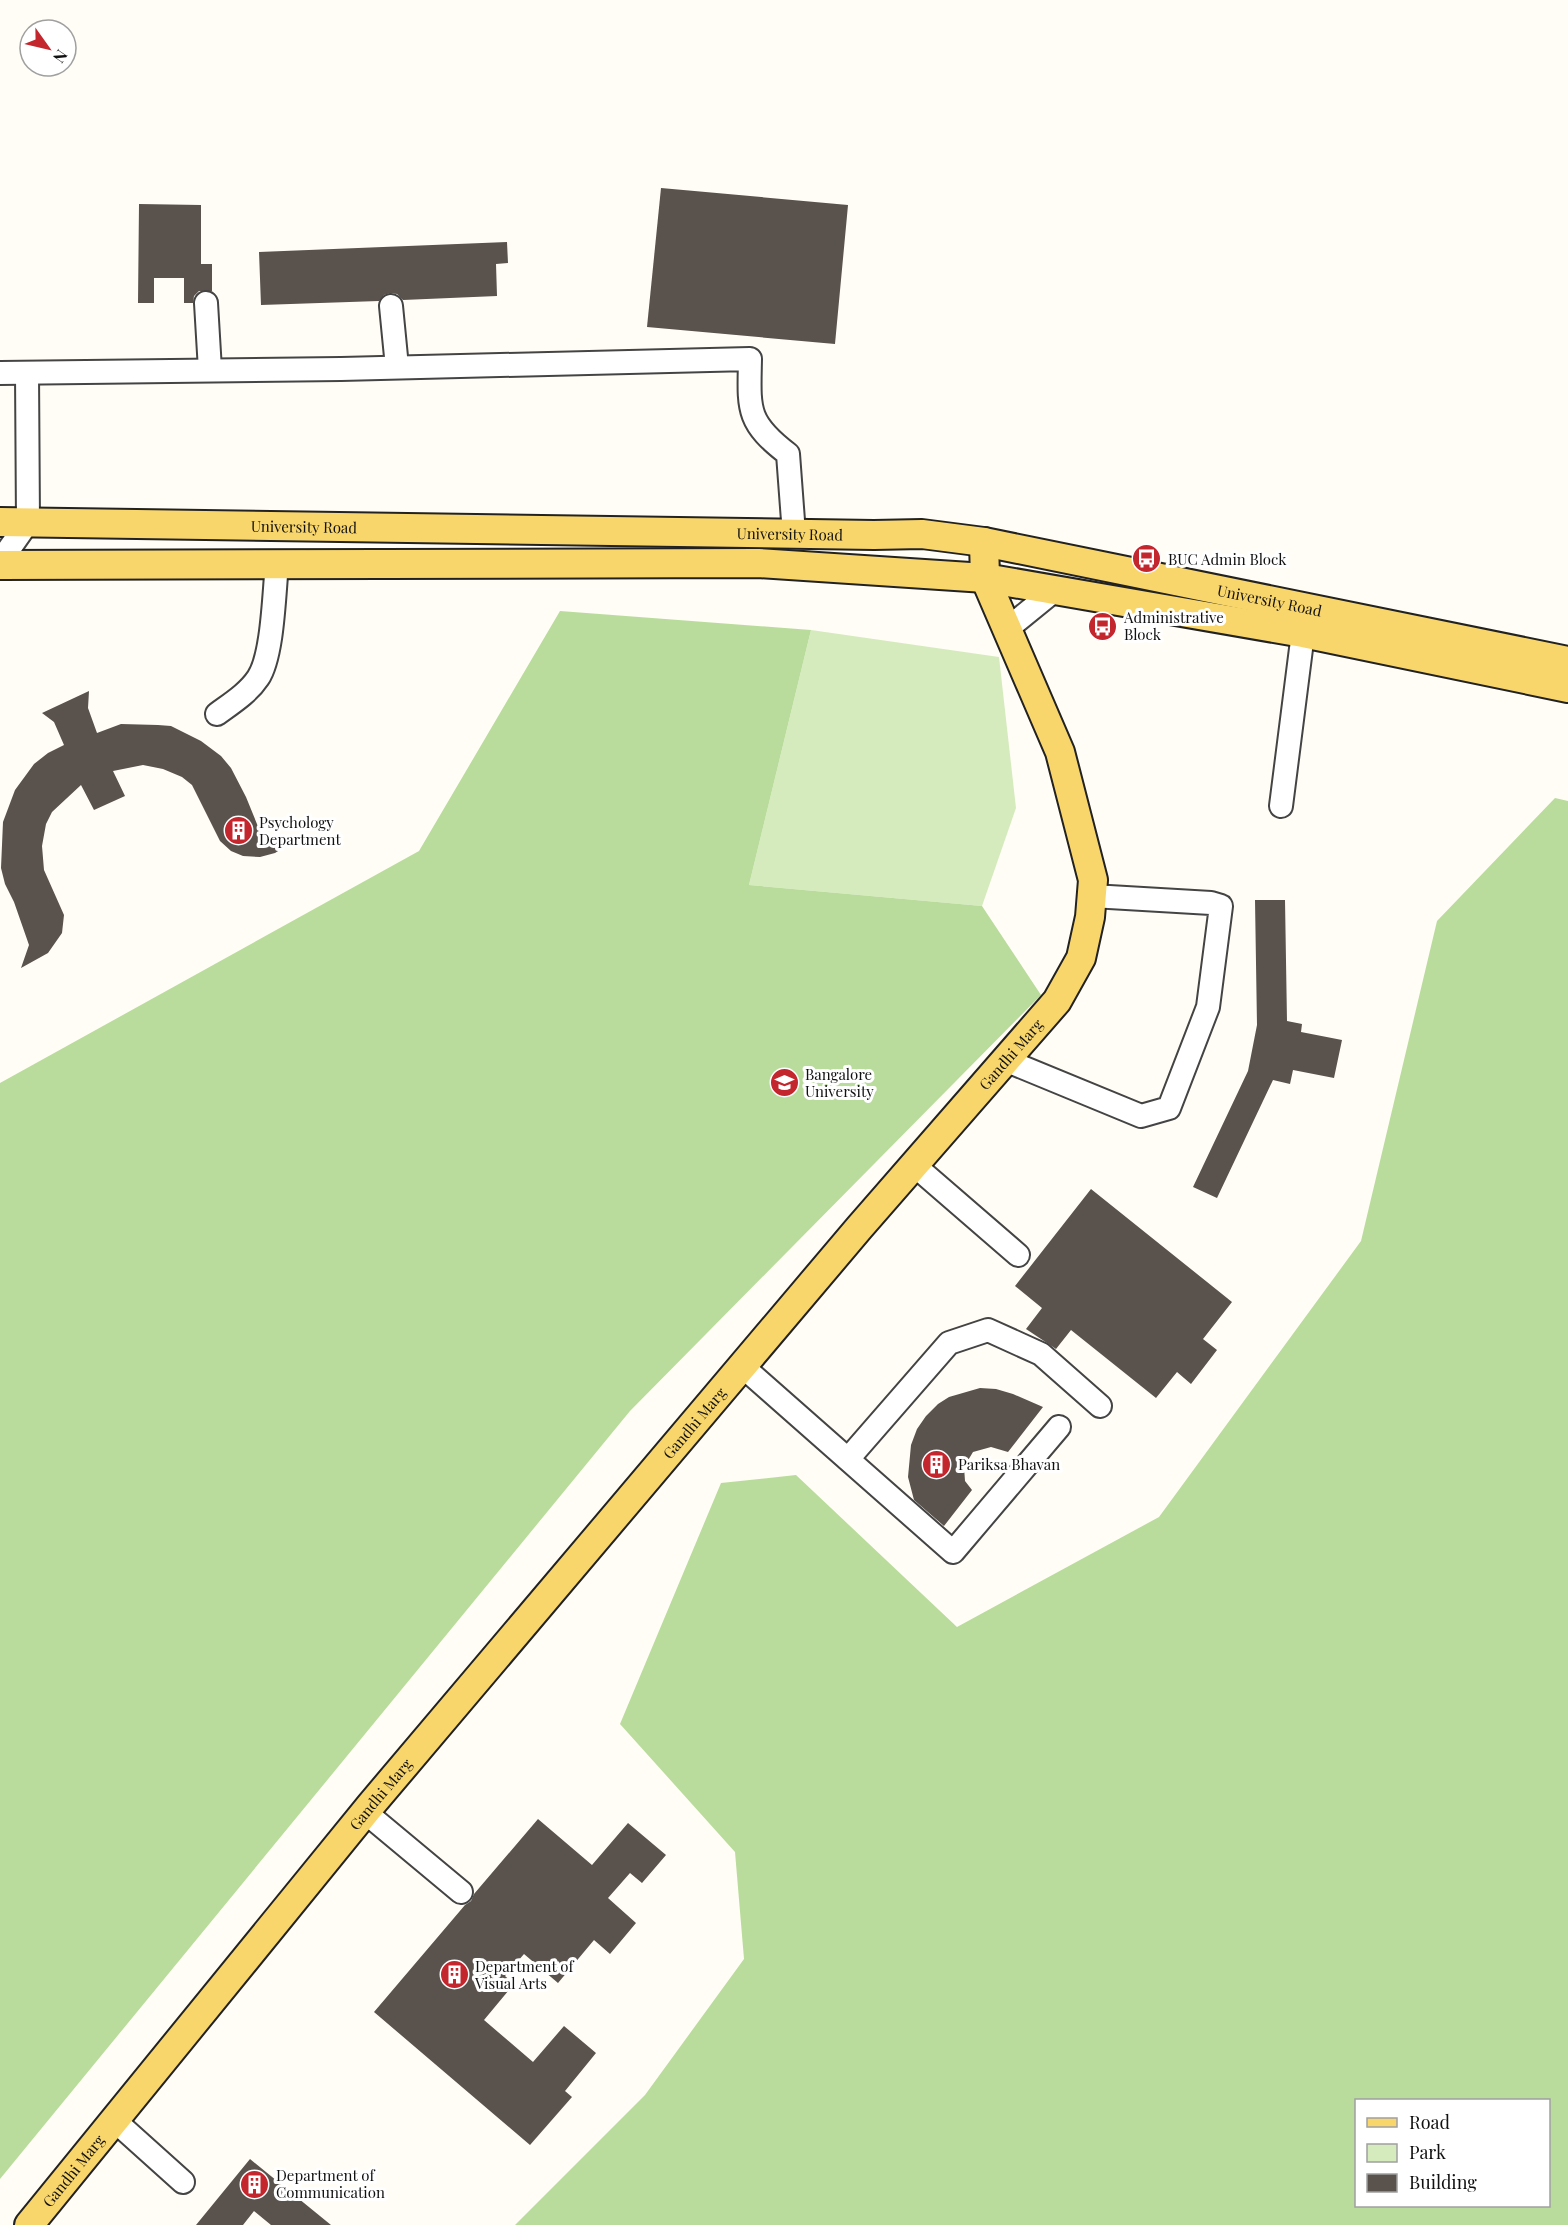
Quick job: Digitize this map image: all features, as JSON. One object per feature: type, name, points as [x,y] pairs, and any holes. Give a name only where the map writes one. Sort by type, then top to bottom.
[{"type":"main road","name":"University Road","points":[[0,522],[922,534],[984,542],[1517,664],[1568,688]]},
{"type":"main road","name":"Gandhi Marg","points":[[29,2225],[365,1812],[742,1366],[1057,1001],[1081,958],[1090,917],[1093,880],[1060,752],[985,578],[984,542]]},
{"type":"main road","name":"University Road","points":[[0,564],[758,563],[985,578],[1303,633],[1517,664],[1568,661]]},
{"type":"street","points":[[206,303],[210,370]]},
{"type":"street","points":[[391,306],[397,367]]},
{"type":"street","points":[[0,373],[750,359],[750,406],[757,425],[772,442],[788,454],[794,534]]},
{"type":"street","points":[[0,564],[28,522],[27,373]]},
{"type":"street","points":[[217,714],[246,693],[260,676],[268,652],[277,564]]},
{"type":"street","points":[[1007,629],[1056,590]]},
{"type":"street","points":[[1281,806],[1303,633]]},
{"type":"street","points":[[1005,1060],[1141,1116],[1169,1108],[1208,1007],[1221,906],[1211,903],[1092,896]]},
{"type":"street","points":[[914,1165],[1018,1255]]},
{"type":"street","points":[[848,1460],[949,1343],[988,1330],[1041,1354],[1100,1406]]},
{"type":"street","points":[[742,1366],[953,1552],[1059,1427]]},
{"type":"street","points":[[365,1812],[461,1892]]},
{"type":"street","points":[[114,2120],[183,2182]]},
{"type":"green space","points":[[560,611],[811,630],[749,885],[982,906],[1041,995],[630,1411],[0,2179],[0,1083],[419,851]]},
{"type":"green space","points":[[811,630],[999,657],[1016,808],[982,906],[749,885]]},
{"type":"green space","points":[[1555,798],[1568,801],[1568,2225],[515,2225],[645,2095],[744,1959],[735,1852],[620,1724],[721,1483],[796,1475],[957,1627],[1159,1517],[1361,1241],[1437,921]]},
{"type":"building","points":[[661,188],[848,205],[835,344],[647,327]]},
{"type":"building","points":[[139,204],[201,205],[201,264],[212,264],[212,291],[199,291],[194,296],[193,303],[184,303],[184,278],[154,278],[154,303],[138,303]]},
{"type":"building","points":[[507,242],[508,263],[496,264],[497,296],[403,300],[397,294],[390,293],[384,295],[379,301],[261,305],[259,252]]},
{"type":"building","name":"Psychology Department","points":[[89,691],[88,708],[97,733],[121,724],[171,726],[201,741],[221,756],[231,768],[259,829],[265,836],[292,842],[275,853],[260,857],[243,856],[231,851],[220,841],[192,785],[182,777],[163,769],[143,765],[113,771],[125,796],[94,810],[81,785],[52,812],[46,824],[42,846],[44,870],[64,915],[62,933],[48,953],[21,968],[29,945],[1,868],[3,822],[15,790],[34,764],[48,753],[64,745],[54,722],[42,713]]},
{"type":"building","points":[[1255,900],[1285,900],[1287,1021],[1302,1024],[1301,1032],[1342,1040],[1334,1078],[1293,1070],[1290,1084],[1273,1080],[1217,1198],[1193,1187],[1248,1071],[1257,1025]]},
{"type":"building","points":[[1091,1189],[1232,1302],[1203,1339],[1217,1350],[1191,1384],[1177,1372],[1156,1398],[1071,1330],[1056,1349],[1026,1329],[1042,1308],[1015,1286]]},
{"type":"building","name":"Pariksa Bhavan","points":[[980,1388],[996,1389],[1013,1394],[1043,1407],[1008,1452],[991,1447],[973,1452],[964,1467],[965,1481],[972,1490],[944,1526],[914,1500],[908,1477],[911,1445],[917,1429],[938,1404],[949,1397]]},
{"type":"building","name":"Department of Visual Arts","points":[[538,1819],[592,1865],[628,1823],[666,1855],[642,1883],[630,1873],[608,1898],[636,1923],[610,1954],[594,1940],[558,1983],[524,1954],[505,1976],[514,1984],[484,2020],[533,2062],[564,2026],[596,2053],[565,2091],[572,2097],[530,2145],[374,2012],[465,1905],[471,1901],[474,1894]]},
{"type":"building","name":"Department of Communication","points":[[250,2159],[331,2225],[271,2225],[254,2211],[243,2225],[196,2225]]},
{"type":"place","name":"BUC Admin Block","points":[[1147,559]]},
{"type":"place","name":"Administrative Block","points":[[1103,626]]},
{"type":"place","name":"Psychology Department","points":[[238,831]]},
{"type":"place","name":"Bangalore University","points":[[784,1083]]},
{"type":"place","name":"Pariksa Bhavan","points":[[937,1464]]},
{"type":"place","name":"Department of Visual Arts","points":[[454,1975]]},
{"type":"place","name":"Department of Communication","points":[[255,2184]]}]
